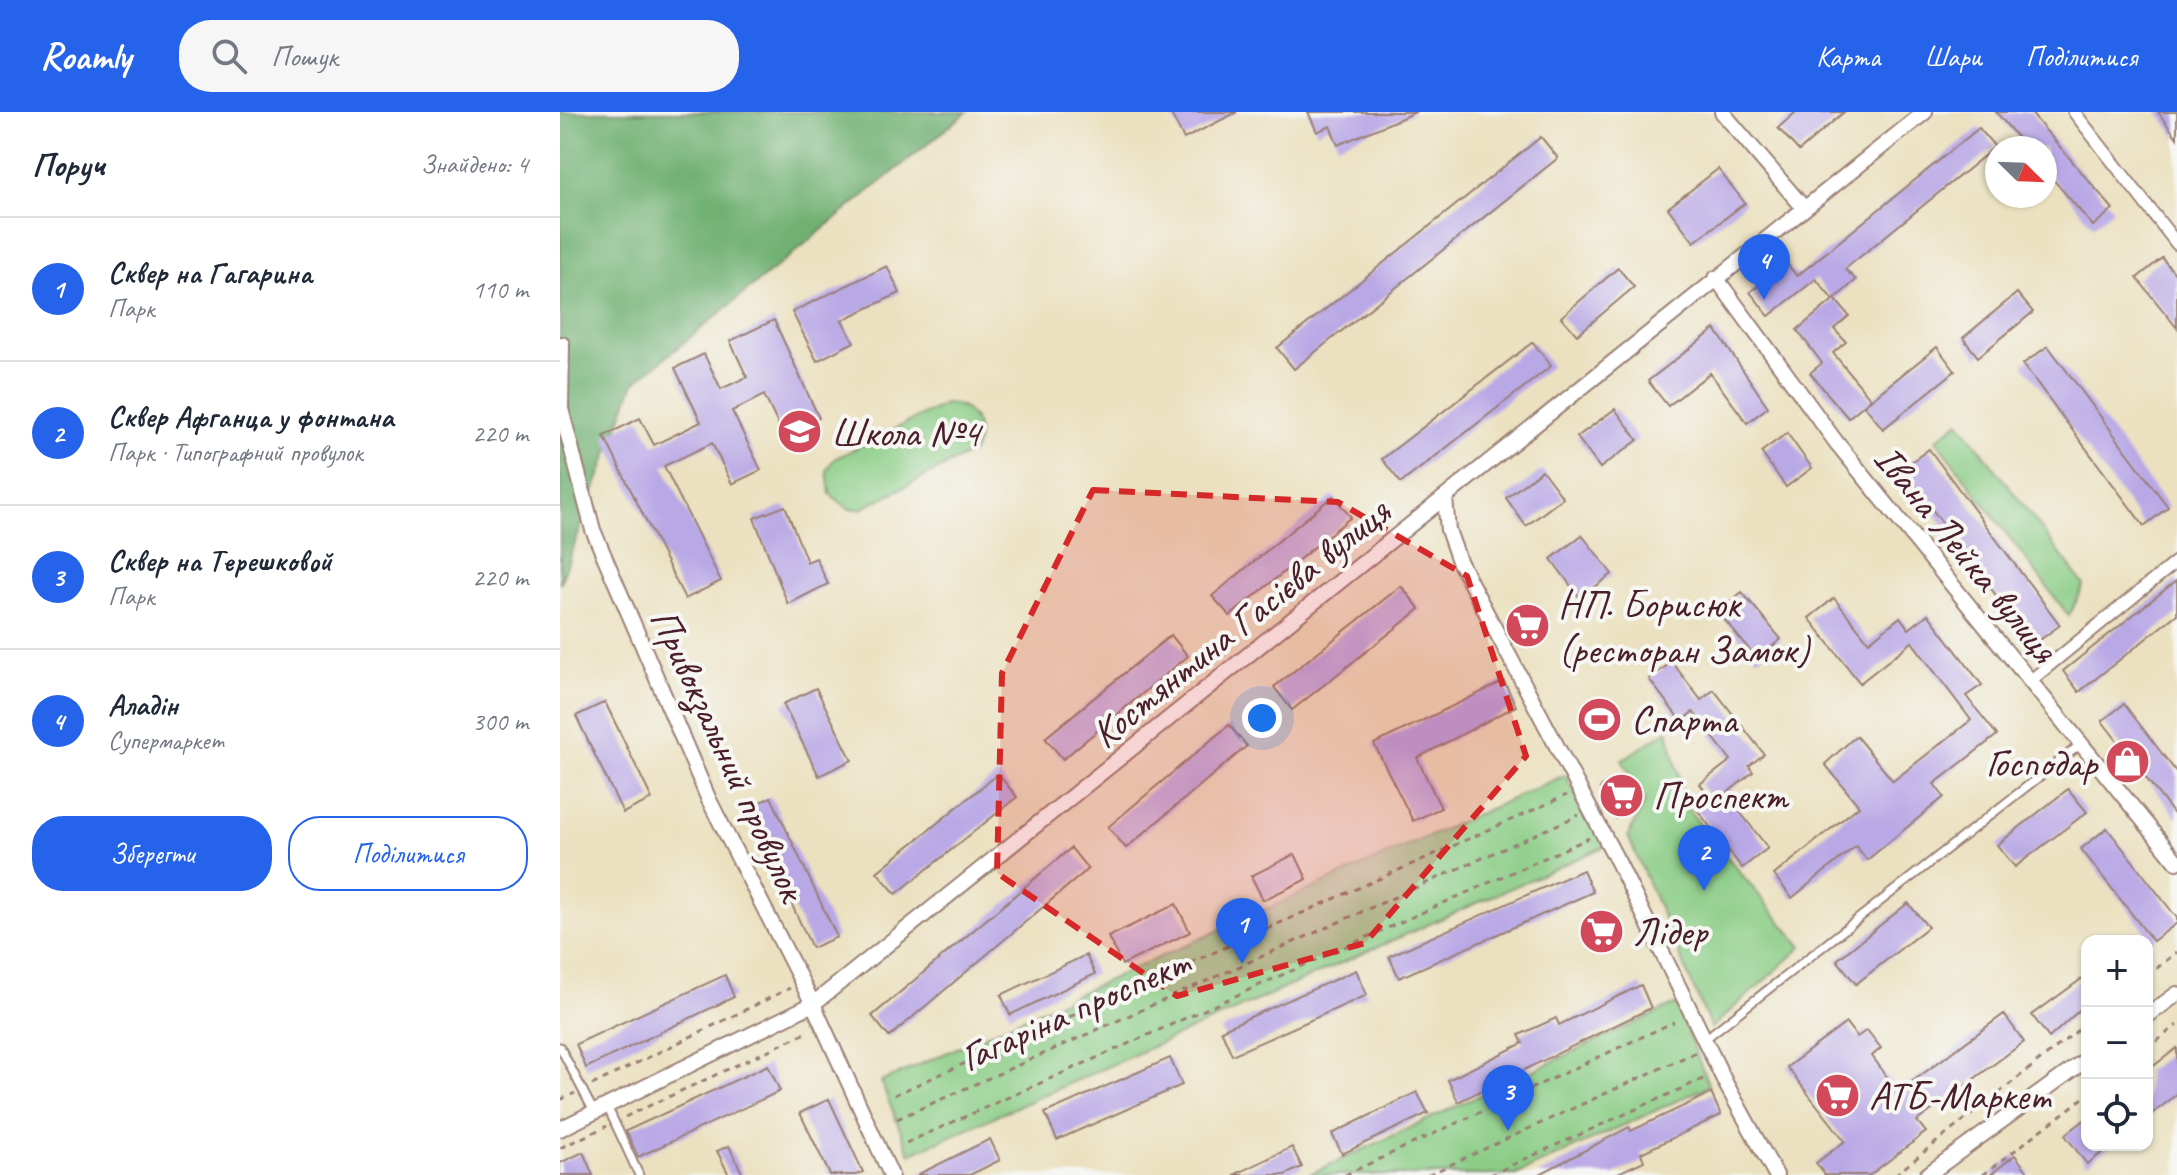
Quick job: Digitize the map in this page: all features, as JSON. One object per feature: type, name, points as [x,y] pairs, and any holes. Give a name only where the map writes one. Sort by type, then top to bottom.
[{"type":"street","points":[[1722,112],[1803,207]]},
{"type":"street","name":"Костянтина Гасієва вулиця","points":[[560,1129],[813,1004],[1925,112]]},
{"type":"street","points":[[2074,112],[2177,244]]},
{"type":"street","name":"Івана Лейка вулиця","points":[[1716,278],[1836,442],[2177,862]]},
{"type":"street","name":"Привокзальний провулок","points":[[562,344],[561,409],[593,530],[709,800],[813,1004],[891,1175]]},
{"type":"street","points":[[1445,498],[1448,530],[1459,561],[1619,864],[1700,1046],[1776,1175]]},
{"type":"street","points":[[2030,681],[2177,561]]},
{"type":"street","points":[[2153,1012],[2177,994]]},
{"type":"street","points":[[1927,1175],[2081,1063]]},
{"type":"lane","points":[[1700,1046],[2081,744]]},
{"type":"lane","points":[[560,1047],[582,1090],[600,1109],[639,1175]]},
{"type":"path","points":[[894,1095],[1570,794]]},
{"type":"path","name":"Гагаріна проспект","points":[[897,1119],[1582,813]]},
{"type":"path","points":[[906,1143],[1592,836]]},
{"type":"path","points":[[2153,971],[2177,952]]},
{"type":"path","points":[[560,1100],[801,982]]},
{"type":"path","points":[[1345,1175],[1674,1022]]},
{"type":"path","points":[[560,1148],[823,1025]]},
{"type":"path","points":[[2153,1044],[2177,1025]]},
{"type":"path","points":[[1895,1175],[2081,1028]]},
{"type":"path","points":[[1428,1175],[1700,1046]]},
{"type":"path","points":[[1490,1175],[1705,1078]]},
{"type":"path","points":[[1983,1175],[2081,1100]]},
{"type":"highlighted area","points":[[1093,490],[1338,502],[1467,576],[1526,756],[1365,943],[1177,996],[997,873],[1002,673]]},
{"type":"green space","points":[[560,112],[967,112],[634,383],[560,584]]},
{"type":"green space","points":[[947,403],[964,409],[975,420],[978,435],[973,452],[861,509],[849,509],[830,494],[827,470],[834,459]]},
{"type":"green space","points":[[1959,421],[2084,585],[2069,616],[1936,440]]},
{"type":"green space","points":[[1668,730],[1686,807],[1802,947],[1711,1028],[1628,836],[1645,802],[1622,760]]},
{"type":"green space","points":[[1565,775],[1606,846],[910,1154],[881,1082]]},
{"type":"green space","points":[[1676,1004],[1709,1086],[1516,1175],[1308,1175]]},
{"type":"building","points":[[1170,112],[1237,112],[1184,139]]},
{"type":"building","points":[[1308,112],[1416,112],[1338,145],[1330,126],[1317,132]]},
{"type":"building","points":[[1796,112],[1844,112],[1799,151],[1778,128]]},
{"type":"building","points":[[1996,112],[2030,112],[2051,136],[2016,136]]},
{"type":"building","points":[[2158,112],[2177,112],[2177,138]]},
{"type":"building","points":[[1979,128],[1986,136],[1985,155],[1845,269],[1856,280],[1835,299],[1849,316],[1834,329],[1846,342],[1833,353],[1871,399],[1848,418],[1810,373],[1822,363],[1797,330],[1833,300],[1816,279],[1769,316],[1750,292],[1787,264],[1797,276]]},
{"type":"building","points":[[1541,137],[1558,158],[1294,369],[1277,348]]},
{"type":"building","points":[[2057,144],[2113,209],[2093,226],[2057,184]]},
{"type":"building","points":[[1718,169],[1745,203],[1694,242],[1668,208]]},
{"type":"building","points":[[2162,258],[2177,276],[2177,328],[2137,278]]},
{"type":"building","points":[[887,266],[900,293],[842,320],[854,342],[817,361],[792,312]]},
{"type":"building","points":[[1618,268],[1634,287],[1577,335],[1561,317]]},
{"type":"building","points":[[2017,293],[2033,312],[1978,357],[1963,338]]},
{"type":"building","points":[[774,320],[819,418],[783,435],[764,395],[732,411],[761,470],[732,484],[712,443],[664,466],[721,581],[685,599],[604,436],[640,418],[654,445],[701,422],[675,368],[704,354],[721,389],[747,377],[730,341]]},
{"type":"building","points":[[1715,329],[1768,407],[1747,423],[1710,373],[1668,406],[1648,381]]},
{"type":"building","points":[[1533,342],[1551,366],[1401,483],[1382,459]]},
{"type":"building","points":[[2048,346],[2168,507],[2144,526],[2023,364]]},
{"type":"building","points":[[1937,347],[1955,371],[1883,429],[1864,405]]},
{"type":"building","points":[[1615,409],[1638,440],[1600,468],[1577,437]]},
{"type":"building","points":[[1787,433],[1812,468],[1786,487],[1761,452]]},
{"type":"building","points":[[1929,449],[2060,625],[2033,645],[1902,469]]},
{"type":"building","points":[[1542,470],[1563,498],[1526,526],[1506,498]]},
{"type":"building","points":[[1333,496],[1351,517],[1230,616],[1212,596]]},
{"type":"building","points":[[785,506],[807,562],[816,558],[828,584],[788,604],[754,518]]},
{"type":"building","points":[[1582,535],[1612,574],[1580,598],[1551,559]]},
{"type":"building","points":[[2177,580],[2177,614],[2079,692],[2063,671]]},
{"type":"building","points":[[1401,586],[1420,609],[1292,710],[1274,687]]},
{"type":"building","points":[[1742,592],[1781,639],[1757,659],[1718,612]]},
{"type":"building","points":[[1834,598],[1869,642],[1900,617],[1909,629],[1928,614],[1982,685],[1966,696],[1997,735],[1934,784],[1944,797],[1867,860],[1856,846],[1792,898],[1774,875],[1859,806],[1825,764],[1856,736],[1893,781],[1971,720],[1912,642],[1860,683],[1809,618]]},
{"type":"building","points":[[1171,635],[1188,656],[1063,759],[1045,738]]},
{"type":"building","points":[[1672,662],[1701,700],[1714,690],[1764,754],[1749,766],[1753,772],[1726,794],[1768,848],[1742,868],[1695,807],[1709,796],[1700,784],[1731,760],[1693,712],[1681,721],[1649,679]]},
{"type":"building","points":[[1504,681],[1516,706],[1417,758],[1441,808],[1413,821],[1374,744]]},
{"type":"building","points":[[816,688],[852,760],[819,776],[783,704]]},
{"type":"building","points":[[605,702],[652,799],[623,813],[576,716]]},
{"type":"building","points":[[2124,704],[2177,773],[2177,818],[2102,721]]},
{"type":"building","points":[[1229,725],[1247,746],[1126,848],[1108,827]]},
{"type":"building","points":[[998,774],[1017,797],[896,894],[877,872]]},
{"type":"building","points":[[1620,776],[1637,806],[1616,818],[1600,788]]},
{"type":"building","points":[[2068,789],[2087,812],[2015,867],[1997,845]]},
{"type":"building","points":[[771,797],[837,937],[812,948],[747,808]]},
{"type":"building","points":[[2107,828],[2177,918],[2177,923],[2153,941],[2153,935],[2148,935],[2081,849]]},
{"type":"building","points":[[1071,848],[1088,869],[889,1037],[872,1016]]},
{"type":"building","points":[[1295,854],[1307,879],[1263,900],[1251,876]]},
{"type":"building","points":[[1583,870],[1593,892],[1399,978],[1389,956]]},
{"type":"building","points":[[1908,903],[1928,927],[1856,984],[1837,960]]},
{"type":"building","points":[[1176,904],[1190,932],[1122,965],[1108,937]]},
{"type":"building","points":[[1609,915],[1617,931],[1592,944],[1584,928]]},
{"type":"building","points":[[1086,955],[1095,974],[1010,1015],[1001,995]]},
{"type":"building","points":[[1356,970],[1367,995],[1232,1055],[1221,1030]]},
{"type":"building","points":[[725,975],[734,997],[586,1068],[576,1044]]},
{"type":"building","points":[[2081,979],[2081,1009],[2049,1038],[2032,1015]]},
{"type":"building","points":[[1641,985],[1651,1008],[1458,1102],[1448,1080],[1523,1043],[1519,1035],[1556,1018],[1559,1025]]},
{"type":"building","points":[[2004,1014],[2024,1042],[1917,1121],[1926,1132],[1870,1175],[1825,1175],[1816,1163],[1845,1141],[1787,1067],[1846,1023],[1857,1037],[1867,1030],[1881,1048],[1872,1056],[1898,1092]]},
{"type":"building","points":[[2177,1048],[2177,1094],[2153,1113],[2153,1079],[2153,1066]]},
{"type":"building","points":[[1170,1058],[1182,1085],[1057,1140],[1045,1113]]},
{"type":"building","points":[[768,1065],[780,1091],[638,1157],[626,1131]]},
{"type":"building","points":[[1417,1092],[1428,1113],[1342,1154],[1332,1134]]},
{"type":"building","points":[[1711,1093],[1721,1115],[1641,1153],[1644,1161],[1614,1175],[1538,1175],[1629,1127],[1631,1131]]},
{"type":"building","points":[[829,1099],[863,1172],[856,1175],[830,1175],[800,1113]]},
{"type":"building","points":[[2081,1123],[2081,1151],[2104,1151],[2087,1164],[2065,1135]]},
{"type":"building","points":[[990,1139],[1000,1160],[970,1175],[917,1175]]},
{"type":"building","points":[[729,1146],[743,1175],[729,1175],[717,1151]]},
{"type":"building","points":[[1292,1147],[1302,1167],[1285,1175],[1234,1175]]},
{"type":"building","points":[[583,1152],[593,1175],[560,1175],[560,1163]]},
{"type":"building","points":[[2015,1155],[2030,1175],[1990,1175]]},
{"type":"place","name":"Аладін","points":[[1764,300]]},
{"type":"place","name":"Школа №4","points":[[800,432]]},
{"type":"place","name":"НП. Борисюк (ресторан Замок)","points":[[1527,626]]},
{"type":"place","name":"Спарта","points":[[1600,719]]},
{"type":"place","name":"Господар","points":[[2128,762]]},
{"type":"place","name":"Проспект","points":[[1622,795]]},
{"type":"place","name":"Сквер Афганца у фонтана","points":[[1704,891]]},
{"type":"place","name":"Лідер","points":[[1602,931]]},
{"type":"place","name":"Сквер на Гагарина","points":[[1242,964]]},
{"type":"place","name":"АТБ-Маркет","points":[[1838,1095]]},
{"type":"place","name":"Сквер на Терешковой","points":[[1508,1131]]}]
